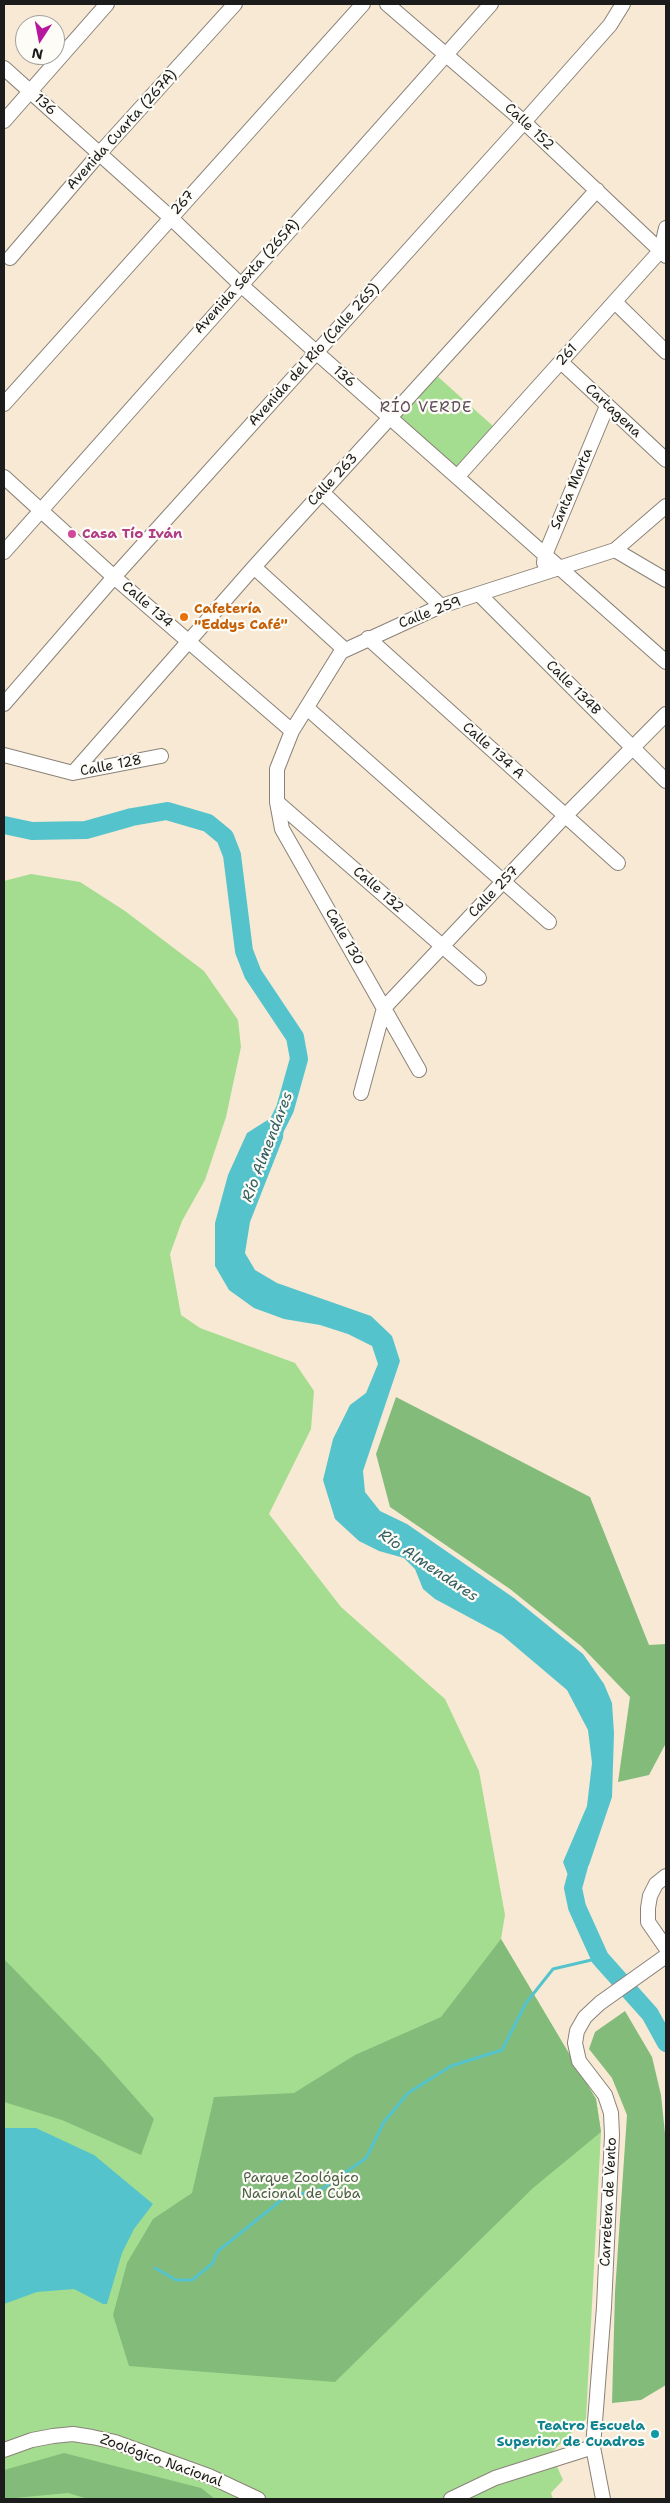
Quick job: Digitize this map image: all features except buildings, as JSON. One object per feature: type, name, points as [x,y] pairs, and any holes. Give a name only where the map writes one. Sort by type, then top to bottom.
[{"type":"street","points":[[4,121],[107,4]]},
{"type":"street","name":"Avenida Cuarta (267A)","points":[[10,258],[99,154],[235,4]]},
{"type":"street","name":"267","points":[[4,404],[363,4]]},
{"type":"street","name":"Calle 152","points":[[387,4],[524,122],[663,253]]},
{"type":"street","name":"Avenida Sexta (265A)","points":[[4,552],[491,4]]},
{"type":"street","name":"Avenida del Río (Calle 265)","points":[[4,704],[114,577],[524,122],[610,24],[623,4]]},
{"type":"street","name":"136","points":[[4,68],[170,217],[316,353],[458,476],[666,662]]},
{"type":"street","name":"Calle 263","points":[[73,773],[254,567],[597,190]]},
{"type":"street","name":"261","points":[[458,476],[615,302],[663,253],[666,228]]},
{"type":"street","points":[[615,302],[666,352]]},
{"type":"street","name":"Cartagena","points":[[561,362],[666,460]]},
{"type":"street","name":"Santa Marta","points":[[544,574],[545,555],[607,406]]},
{"type":"street","name":"Calle 134","points":[[4,477],[114,577],[292,731]]},
{"type":"street","points":[[322,492],[441,606]]},
{"type":"street","name":"Calle 259","points":[[277,802],[277,769],[292,731],[341,652],[441,606],[615,550],[666,506]]},
{"type":"street","points":[[615,550],[666,580]]},
{"type":"street","points":[[254,567],[345,650]]},
{"type":"street","name":"Calle 134B","points":[[479,594],[666,781]]},
{"type":"street","name":"Calle 134 A","points":[[368,638],[618,863]]},
{"type":"street","points":[[307,708],[550,922]]},
{"type":"street","name":"Calle 257","points":[[361,1093],[384,1008],[565,816],[666,714]]},
{"type":"street","name":"Calle 128","points":[[4,755],[73,773],[161,756]]},
{"type":"street","name":"Calle 132","points":[[277,802],[479,978]]},
{"type":"street","name":"Calle 130","points":[[277,802],[282,829],[419,1070]]},
{"type":"street","points":[[666,1876],[656,1884],[650,1896],[648,1908],[648,1922],[666,1948]]},
{"type":"street","name":"Carretera de Vento","points":[[603,2499],[593,2447],[604,2307],[612,2135],[611,2114],[605,2096],[580,2061],[575,2043],[577,2031],[585,2017],[600,2003],[666,1956]]},
{"type":"street","name":"Zoológico Nacional","points":[[4,2450],[32,2440],[53,2436],[73,2434],[92,2437],[114,2442],[210,2476],[258,2499]]},
{"type":"street","points":[[452,2499],[495,2478],[593,2447]]},
{"type":"green space","points":[[436,375],[493,426],[456,467],[399,416]]},
{"type":"green space","name":"Parque Zoológico Nacional de Cuba","points":[[31,874],[80,882],[125,911],[204,971],[238,1020],[241,1047],[226,1117],[205,1180],[182,1221],[170,1254],[181,1315],[200,1328],[295,1363],[314,1391],[311,1429],[269,1514],[341,1607],[445,1699],[479,1771],[505,1915],[501,1939],[596,2099],[601,2132],[586,2419],[551,2453],[563,2480],[551,2493],[553,2499],[4,2499],[4,881]]},
{"type":"green space","points":[[396,1397],[590,1497],[649,1645],[666,1644],[666,1743],[649,1775],[618,1782],[630,1697],[581,1646],[510,1589],[390,1507],[376,1454]]},
{"type":"green space","points":[[501,1939],[596,2099],[601,2132],[533,2188],[335,2382],[129,2366],[113,2315],[127,2263],[153,2219],[192,2193],[214,2097],[294,2093],[355,2055],[441,2017]]},
{"type":"green space","points":[[4,1959],[100,2058],[154,2119],[141,2155],[62,2120],[4,2102]]},
{"type":"green space","points":[[625,2011],[652,2057],[661,2095],[666,2143],[666,2385],[641,2400],[612,2403],[615,2292],[627,2115],[612,2078],[589,2049],[595,2032]]},
{"type":"green space","points":[[64,2453],[201,2488],[215,2499],[88,2499],[68,2493],[4,2499],[4,2470]]},
{"type":"water","points":[[285,1109],[283,1138],[250,1222],[245,1253],[255,1270],[277,1283],[371,1316],[392,1336],[400,1361],[363,1471],[365,1492],[380,1511],[407,1524],[514,1598],[583,1654],[604,1684],[612,1703],[614,1733],[612,1797],[589,1865],[573,1888],[563,1862],[587,1806],[592,1763],[588,1730],[567,1690],[502,1635],[435,1599],[423,1589],[415,1569],[404,1558],[379,1551],[359,1541],[335,1519],[323,1480],[333,1439],[350,1405],[366,1393],[378,1364],[372,1346],[348,1334],[320,1325],[284,1319],[254,1308],[229,1290],[215,1266],[215,1223],[228,1175],[247,1133]]},
{"type":"water","points":[[4,2128],[36,2128],[94,2155],[153,2204],[134,2229],[122,2253],[107,2304],[103,2304],[74,2289],[37,2292],[4,2304]]},
{"type":"waterway","name":"Río Almendares","points":[[4,825],[32,831],[86,830],[132,817],[167,811],[208,823],[225,837],[232,855],[244,951],[253,974],[295,1037],[299,1059],[285,1109],[275,1129]]},
{"type":"waterway","name":"Río Almendares","points":[[579,1866],[573,1888],[577,1907],[600,1958],[650,2014],[666,2043]]},
{"type":"waterway","points":[[155,2268],[176,2280],[192,2280],[212,2264],[218,2251],[284,2198],[322,2189],[366,2158],[384,2122],[408,2093],[451,2066],[502,2050],[526,2003],[553,1969],[600,1958]]},
{"type":"place","name":"Casa Tío Iván","points":[[72,534]]},
{"type":"place","name":"Cafetería \"Eddys Café\"","points":[[184,617]]},
{"type":"place","name":"Teatro Escuela Superior de Cuadros","points":[[655,2434]]},
{"type":"district","name":"RÍO VERDE","points":[[426,408]]}]
